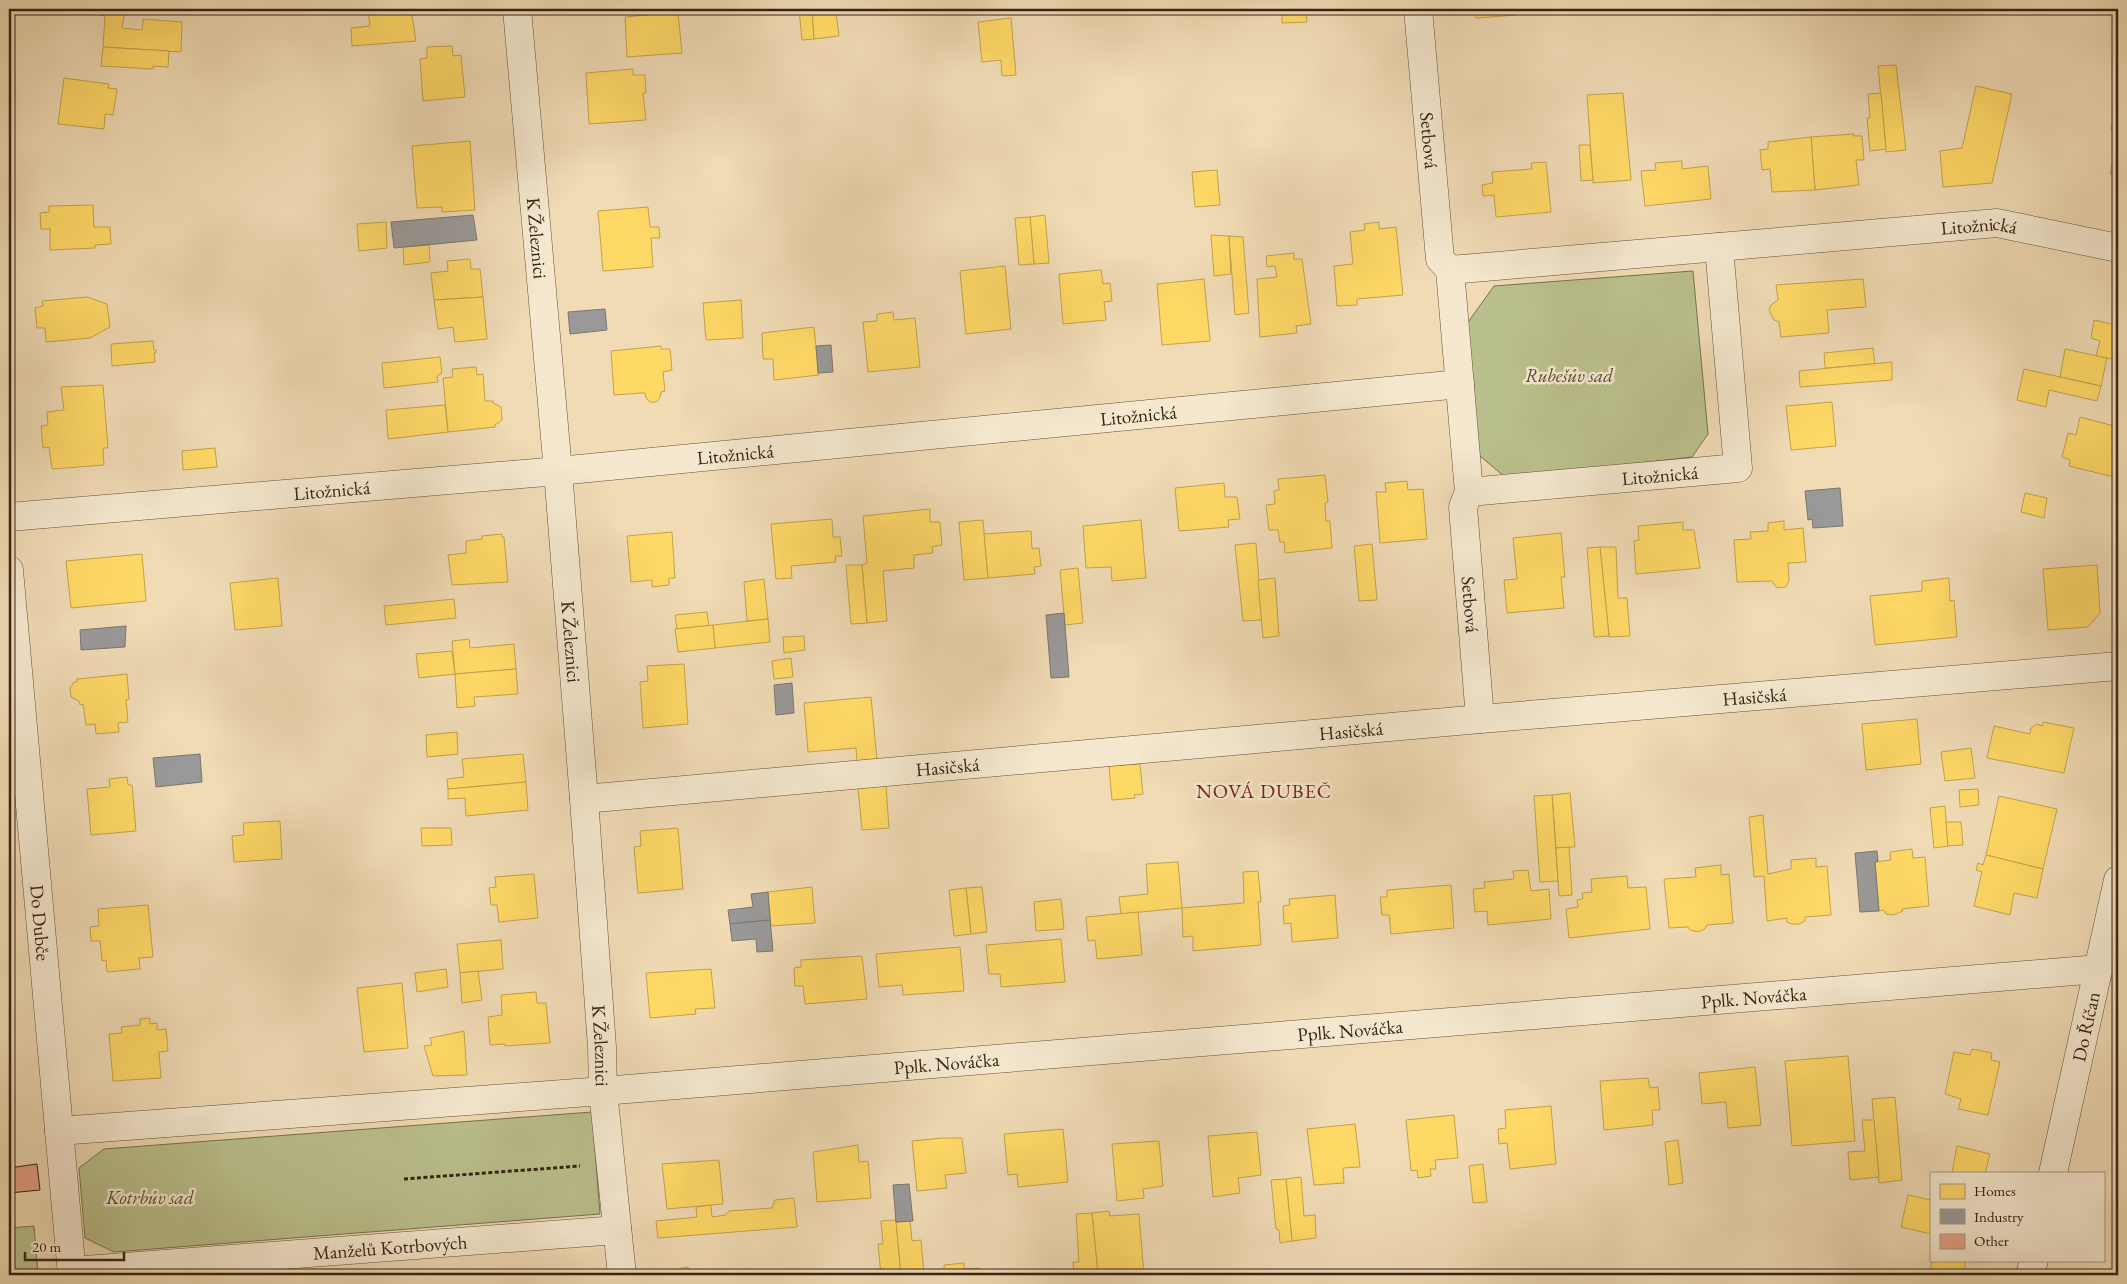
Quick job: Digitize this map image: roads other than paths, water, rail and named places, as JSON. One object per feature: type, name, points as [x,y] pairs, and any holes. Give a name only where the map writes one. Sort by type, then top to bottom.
[{"type":"street","name":"K Železnici","points":[[517,9],[558,470],[584,799],[601,1037],[603,1091],[622,1275]]},
{"type":"street","name":"Setbová","points":[[1418,9],[1440,259],[1450,270]]},
{"type":"street","name":"Litožnická","points":[[1450,270],[1997,223],[2118,248]]},
{"type":"street","name":"Litožnická","points":[[1469,492],[1738,468],[1719,247]]},
{"type":"street","points":[[1450,270],[1469,492]]},
{"type":"street","name":"Litožnická","points":[[9,517],[558,470],[1460,384]]},
{"type":"street","name":"Setbová","points":[[1469,492],[1463,507],[1480,719]]},
{"type":"street","name":"Do Dubče","points":[[9,570],[72,1273]]},
{"type":"street","name":"Hasičská","points":[[584,799],[1480,719],[2118,666]]},
{"type":"street","name":"Do Říčan","points":[[2053,1172],[2118,880]]},
{"type":"street","name":"Pplk. Nováčka","points":[[603,1091],[2099,969]]},
{"type":"street","points":[[59,1131],[603,1091]]},
{"type":"street","name":"Manželů Kotrbových","points":[[72,1273],[617,1230]]},
{"type":"street","points":[[2030,1275],[2033,1262]]},
{"type":"district","name":"NOVÁ DUBEČ","points":[[1264,791]]},
{"type":"park label","name":"Rubešův sad","points":[[1569,375]]},
{"type":"park label","name":"Kotrbův sad","points":[[150,1197]]}]
